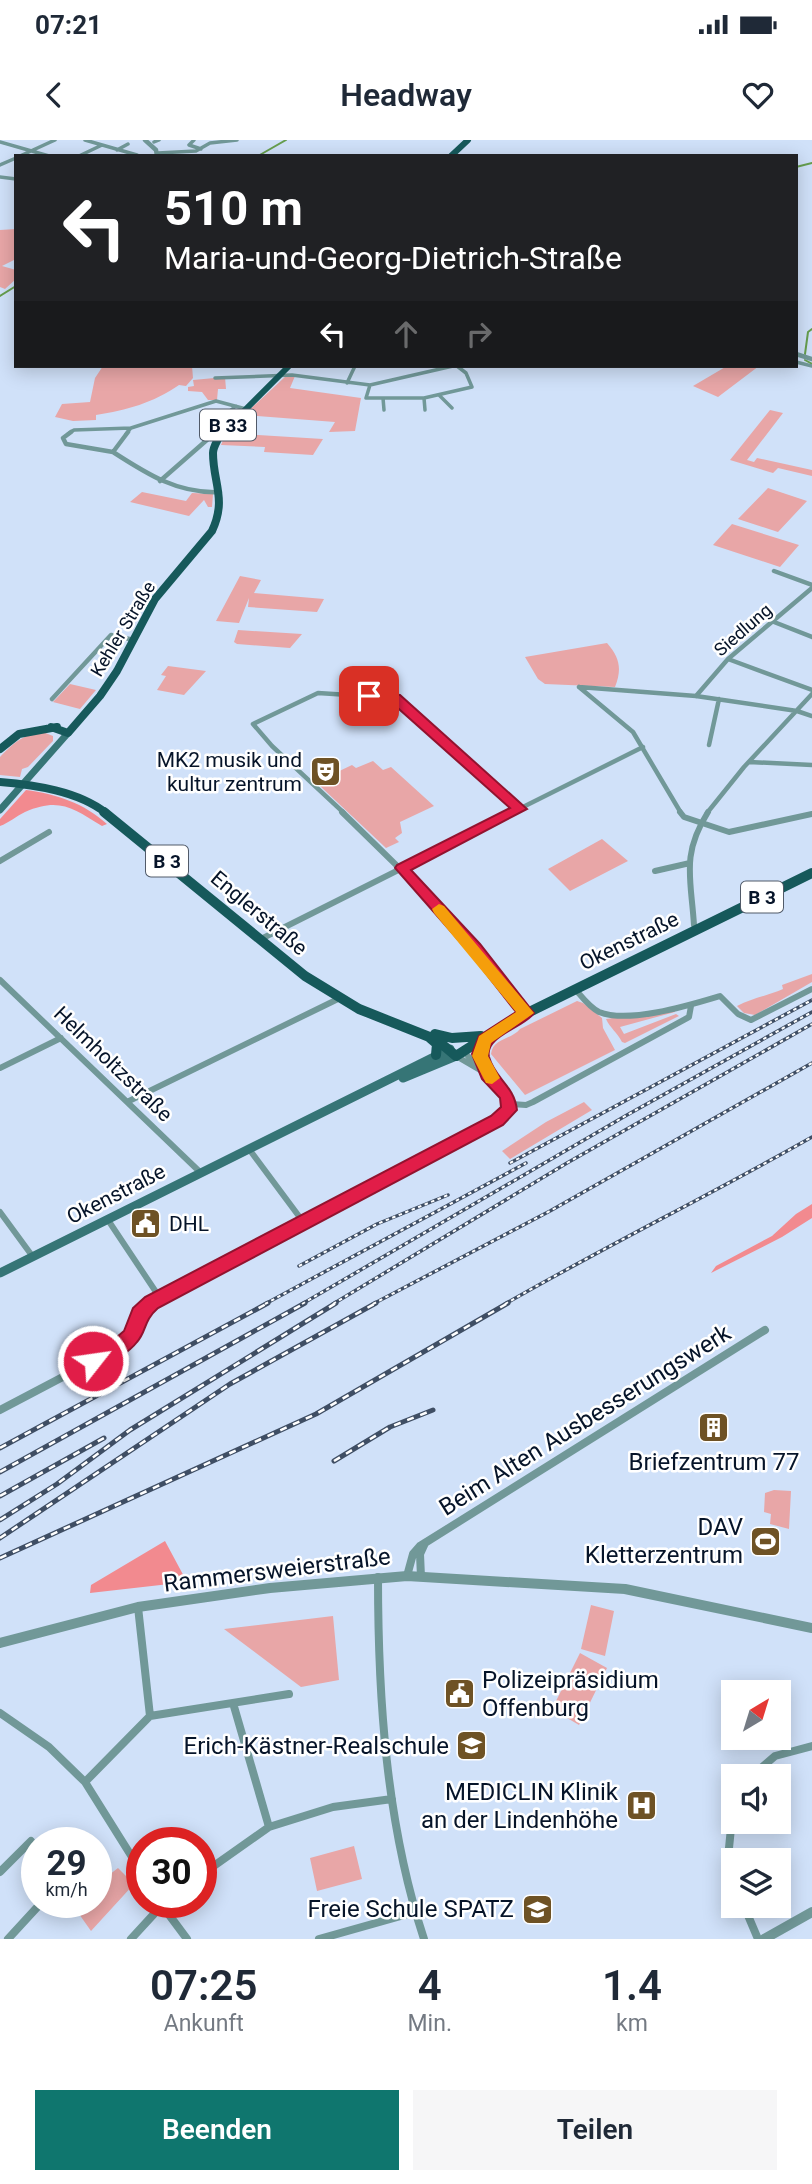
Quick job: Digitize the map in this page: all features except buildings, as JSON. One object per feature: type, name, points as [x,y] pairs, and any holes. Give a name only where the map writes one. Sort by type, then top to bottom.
[{"type":"main road","points":[[453,154],[468,140]]},
{"type":"main road","name":"Kehler Straße","points":[[68,733],[109,683],[155,599],[212,531],[217,520],[220,492],[213,456],[214,446],[222,431],[287,368]]},
{"type":"main road","points":[[0,749],[23,730],[51,727],[80,719]]},
{"type":"main road","points":[[0,810],[68,733],[51,727]]},
{"type":"main road","name":"Englerstraße","points":[[1,782],[34,785],[67,794],[102,810],[338,999],[398,1027],[424,1033],[456,1048]]},
{"type":"main road","name":"B 3","points":[[698,929],[812,873]]},
{"type":"main road","name":"Okenstraße","points":[[382,1085],[436,1055],[483,1038],[514,1019],[698,929]]},
{"type":"main road","points":[[424,1033],[437,1044],[436,1055]]},
{"type":"main road","name":"B 3","points":[[456,1048],[483,1038]]},
{"type":"main road","name":"Okenstraße","points":[[0,1273],[456,1048]]},
{"type":"street","points":[[25,154],[55,140]]},
{"type":"street","points":[[85,140],[133,154]]},
{"type":"street","points":[[145,140],[156,154]]},
{"type":"street","points":[[154,142],[159,140]]},
{"type":"street","points":[[194,140],[189,145],[201,149]]},
{"type":"street","points":[[164,154],[201,149],[211,142],[237,140]]},
{"type":"street","points":[[0,142],[42,154]]},
{"type":"street","points":[[83,154],[102,143]]},
{"type":"street","points":[[117,149],[128,144]]},
{"type":"street","points":[[121,154],[125,152]]},
{"type":"street","points":[[251,375],[253,368]]},
{"type":"street","points":[[346,383],[354,368]]},
{"type":"street","points":[[215,377],[296,375],[370,385],[446,368]]},
{"type":"street","points":[[370,385],[366,398],[424,398],[472,387],[466,373],[458,368]]},
{"type":"street","points":[[439,395],[452,408]]},
{"type":"street","points":[[383,398],[384,410]]},
{"type":"street","points":[[424,398],[425,410]]},
{"type":"street","points":[[220,492],[186,490],[160,481],[113,452],[66,444],[63,440],[75,430],[131,428],[208,402],[246,409]]},
{"type":"street","points":[[160,481],[234,414],[231,410],[236,406]]},
{"type":"street","points":[[113,452],[131,428]]},
{"type":"street","points":[[774,571],[812,587]]},
{"type":"street","name":"Siedlung","points":[[696,696],[728,659],[812,587]]},
{"type":"street","points":[[774,622],[812,637]]},
{"type":"street","points":[[52,699],[111,635],[134,639]]},
{"type":"street","points":[[728,659],[812,692]]},
{"type":"street","points":[[812,716],[797,710],[696,696],[579,687],[633,732],[672,802],[684,817],[729,832],[812,814]]},
{"type":"street","points":[[520,809],[395,698],[318,692],[255,721],[254,728],[402,868],[474,948],[526,1013]]},
{"type":"street","name":"Okenstraße","points":[[698,929],[694,925],[690,863],[691,844],[700,824],[749,762],[812,692]]},
{"type":"street","points":[[709,745],[719,699]]},
{"type":"street","points":[[261,939],[643,747]]},
{"type":"street","points":[[749,762],[812,765]]},
{"type":"street","points":[[0,861],[49,832]]},
{"type":"street","points":[[655,871],[690,863]]},
{"type":"street","name":"Helmholtzstraße","points":[[0,980],[201,1173]]},
{"type":"street","points":[[575,989],[594,1009],[608,1014],[691,1006],[720,996],[738,1014],[751,1020],[812,989]]},
{"type":"street","points":[[127,1102],[338,999]]},
{"type":"street","points":[[510,1104],[526,1105],[533,1102],[689,1017],[691,1006]]},
{"type":"street","points":[[0,1068],[61,1038]]},
{"type":"street","points":[[483,1038],[480,1056],[488,1074]]},
{"type":"street","points":[[0,1410],[116,1349],[131,1336],[139,1314],[160,1298],[506,1114],[510,1104],[508,1096],[488,1074],[456,1048]]},
{"type":"street","points":[[249,1149],[304,1223]]},
{"type":"street","points":[[0,1212],[33,1257]]},
{"type":"street","points":[[108,1220],[160,1298]]},
{"type":"street","name":"Beim Alten Ausbesserungswerk","points":[[407,1576],[413,1555],[426,1542],[765,1330]]},
{"type":"street","name":"Beim Alten Ausbesserungswerk","points":[[421,1577],[420,1554],[426,1542]]},
{"type":"street","name":"Rammersweierstraße","points":[[0,1643],[138,1607],[264,1589],[407,1576],[625,1589],[812,1628]]},
{"type":"street","points":[[378,1577],[377,1657],[392,1799],[415,1912],[424,1939]]},
{"type":"street","points":[[138,1607],[150,1716]]},
{"type":"street","points":[[85,1782],[150,1716],[289,1694]]},
{"type":"street","points":[[233,1703],[269,1827]]},
{"type":"street","points":[[0,1713],[49,1747],[85,1782],[126,1847]]},
{"type":"street","points":[[766,1764],[775,1756],[812,1746]]},
{"type":"street","points":[[217,1864],[269,1827],[333,1807],[392,1799]]},
{"type":"street","points":[[0,1872],[21,1851]]},
{"type":"street","points":[[319,1939],[415,1912]]},
{"type":"street","points":[[764,1939],[812,1912]]},
{"type":"street","points":[[8,1939],[28,1918]]},
{"type":"street","points":[[131,1939],[149,1918]]},
{"type":"street","points":[[172,1918],[187,1939]]},
{"type":"street","points":[[749,1918],[758,1939]]},
{"type":"shaded area","points":[[14,229],[14,260],[2,266],[14,269],[14,281],[5,289],[0,287],[0,230]]},
{"type":"shaded area","points":[[102,368],[192,368],[193,378],[186,386],[179,385],[149,401],[96,415],[96,420],[73,421],[55,417],[62,404],[90,402],[95,378]]},
{"type":"shaded area","points":[[724,368],[756,368],[718,397],[693,386]]},
{"type":"shaded area","points":[[286,376],[295,376],[290,388],[361,398],[355,431],[329,432],[335,422],[244,415]]},
{"type":"shaded area","points":[[225,377],[226,389],[218,389],[217,400],[208,400],[202,392],[188,391],[188,387],[194,386],[193,380]]},
{"type":"shaded area","points":[[770,410],[783,413],[747,460],[754,462],[757,458],[812,470],[812,476],[778,468],[773,473],[730,460]]},
{"type":"shaded area","points":[[226,433],[323,439],[313,455],[264,452],[265,447],[221,445]]},
{"type":"shaded area","points":[[768,488],[807,501],[778,532],[738,519]]},
{"type":"shaded area","points":[[142,492],[186,501],[192,493],[213,494],[212,507],[208,507],[204,500],[189,516],[130,502]]},
{"type":"shaded area","points":[[732,524],[799,545],[780,567],[713,545]]},
{"type":"shaded area","points":[[240,576],[261,580],[254,593],[324,599],[317,612],[248,607],[249,598],[239,623],[216,621]]},
{"type":"shaded area","points":[[238,630],[302,634],[290,648],[237,644],[234,642]]},
{"type":"shaded area","points":[[607,643],[618,664],[619,675],[615,687],[545,684],[538,679],[525,657]]},
{"type":"shaded area","points":[[168,666],[206,671],[184,695],[157,690],[166,676],[161,675]]},
{"type":"shaded area","points":[[70,684],[96,690],[80,709],[53,702]]},
{"type":"shaded area","points":[[43,732],[53,736],[53,741],[28,767],[22,769],[20,777],[0,775],[0,757],[14,743]]},
{"type":"shaded area","points":[[373,761],[383,770],[391,767],[434,806],[400,822],[402,833],[395,838],[399,842],[386,848],[319,785],[331,780],[331,775],[352,765],[356,768]]},
{"type":"shaded area","points":[[26,790],[69,801],[89,810],[107,824],[102,826],[65,807],[47,805],[0,826],[0,819]]},
{"type":"shaded area","points":[[602,839],[628,861],[570,891],[548,869]]},
{"type":"shaded area","points":[[812,974],[812,982],[755,1015],[744,1013],[737,1006],[783,989],[782,985]]},
{"type":"shaded area","points":[[577,1001],[602,1018],[603,1028],[615,1050],[525,1095],[491,1054],[492,1049],[520,1029]]},
{"type":"shaded area","points":[[675,1009],[675,1012],[620,1027],[624,1034],[676,1014],[679,1016],[625,1043],[606,1019]]},
{"type":"shaded area","points":[[584,1102],[592,1110],[510,1159],[502,1151],[546,1122]]},
{"type":"shaded area","points":[[812,1204],[812,1218],[782,1237],[711,1273],[716,1266],[772,1236],[796,1214]]},
{"type":"shaded area","points":[[774,1490],[791,1491],[789,1529],[770,1524],[771,1514],[764,1512],[765,1493]]},
{"type":"shaded area","points":[[165,1541],[187,1582],[90,1593],[91,1585]]},
{"type":"shaded area","points":[[591,1605],[614,1611],[605,1656],[581,1649]]},
{"type":"shaded area","points":[[333,1616],[339,1680],[301,1687],[224,1629]]},
{"type":"shaded area","points":[[580,1653],[607,1668],[579,1725],[552,1709]]},
{"type":"shaded area","points":[[354,1846],[362,1879],[317,1891],[310,1858]]},
{"type":"shaded area","points":[[118,1868],[126,1876],[126,1893],[112,1908],[112,1873]]},
{"type":"shaded area","points":[[82,1918],[103,1918],[91,1931]]},
{"type":"waterway","points":[[262,154],[286,140]]},
{"type":"waterway","points":[[798,166],[812,163]]},
{"type":"waterway","points":[[0,296],[14,287]]},
{"type":"waterway","points":[[805,354],[808,332],[812,329]]},
{"type":"waterway","points":[[805,360],[812,364]]},
{"type":"railway","points":[[510,1163],[812,1000]]},
{"type":"railway","points":[[302,1304],[627,1115],[812,1012]]},
{"type":"railway","points":[[333,1304],[567,1163],[812,1024]]},
{"type":"railway","points":[[373,1304],[550,1211],[812,1063]]},
{"type":"railway","points":[[505,1304],[812,1137]]},
{"type":"railway","points":[[265,1304],[526,1163]]},
{"type":"railway","points":[[299,1266],[377,1224],[448,1195]]},
{"type":"railway","points":[[0,1448],[268,1303]]},
{"type":"railway","points":[[0,1472],[305,1303]]},
{"type":"railway","points":[[0,1520],[57,1484],[130,1430],[336,1303]]},
{"type":"railway","points":[[0,1538],[230,1384],[376,1303]]},
{"type":"railway","points":[[0,1558],[316,1414],[508,1303]]},
{"type":"railway","points":[[334,1461],[390,1427],[433,1410]]},
{"type":"railway","points":[[0,1496],[104,1438]]},
{"type":"slow traffic","points":[[439,909],[526,1013],[484,1040],[480,1056],[492,1078]]},
{"type":"place","name":"MK2 musik und kultur zentrum","points":[[325,772]]},
{"type":"place","name":"DHL","points":[[146,1224]]},
{"type":"place","name":"Briefzentrum 77","points":[[714,1428]]},
{"type":"place","name":"DAV Kletterzentrum","points":[[766,1541]]},
{"type":"place","name":"Polizeipräsidium Offenburg","points":[[459,1694]]},
{"type":"place","name":"Erich-Kästner-Realschule","points":[[472,1746]]},
{"type":"place","name":"MEDICLIN Klinik an der Lindenhöhe","points":[[641,1806]]},
{"type":"place","name":"Freie Schule SPATZ","points":[[537,1909]]},
{"type":"route","points":[[93,1361],[125,1342],[134,1331],[139,1314],[151,1303],[497,1121],[509,1110],[508,1096],[488,1074],[480,1054],[484,1040],[526,1013],[474,948],[402,868],[520,809],[395,698],[369,696]]}]
